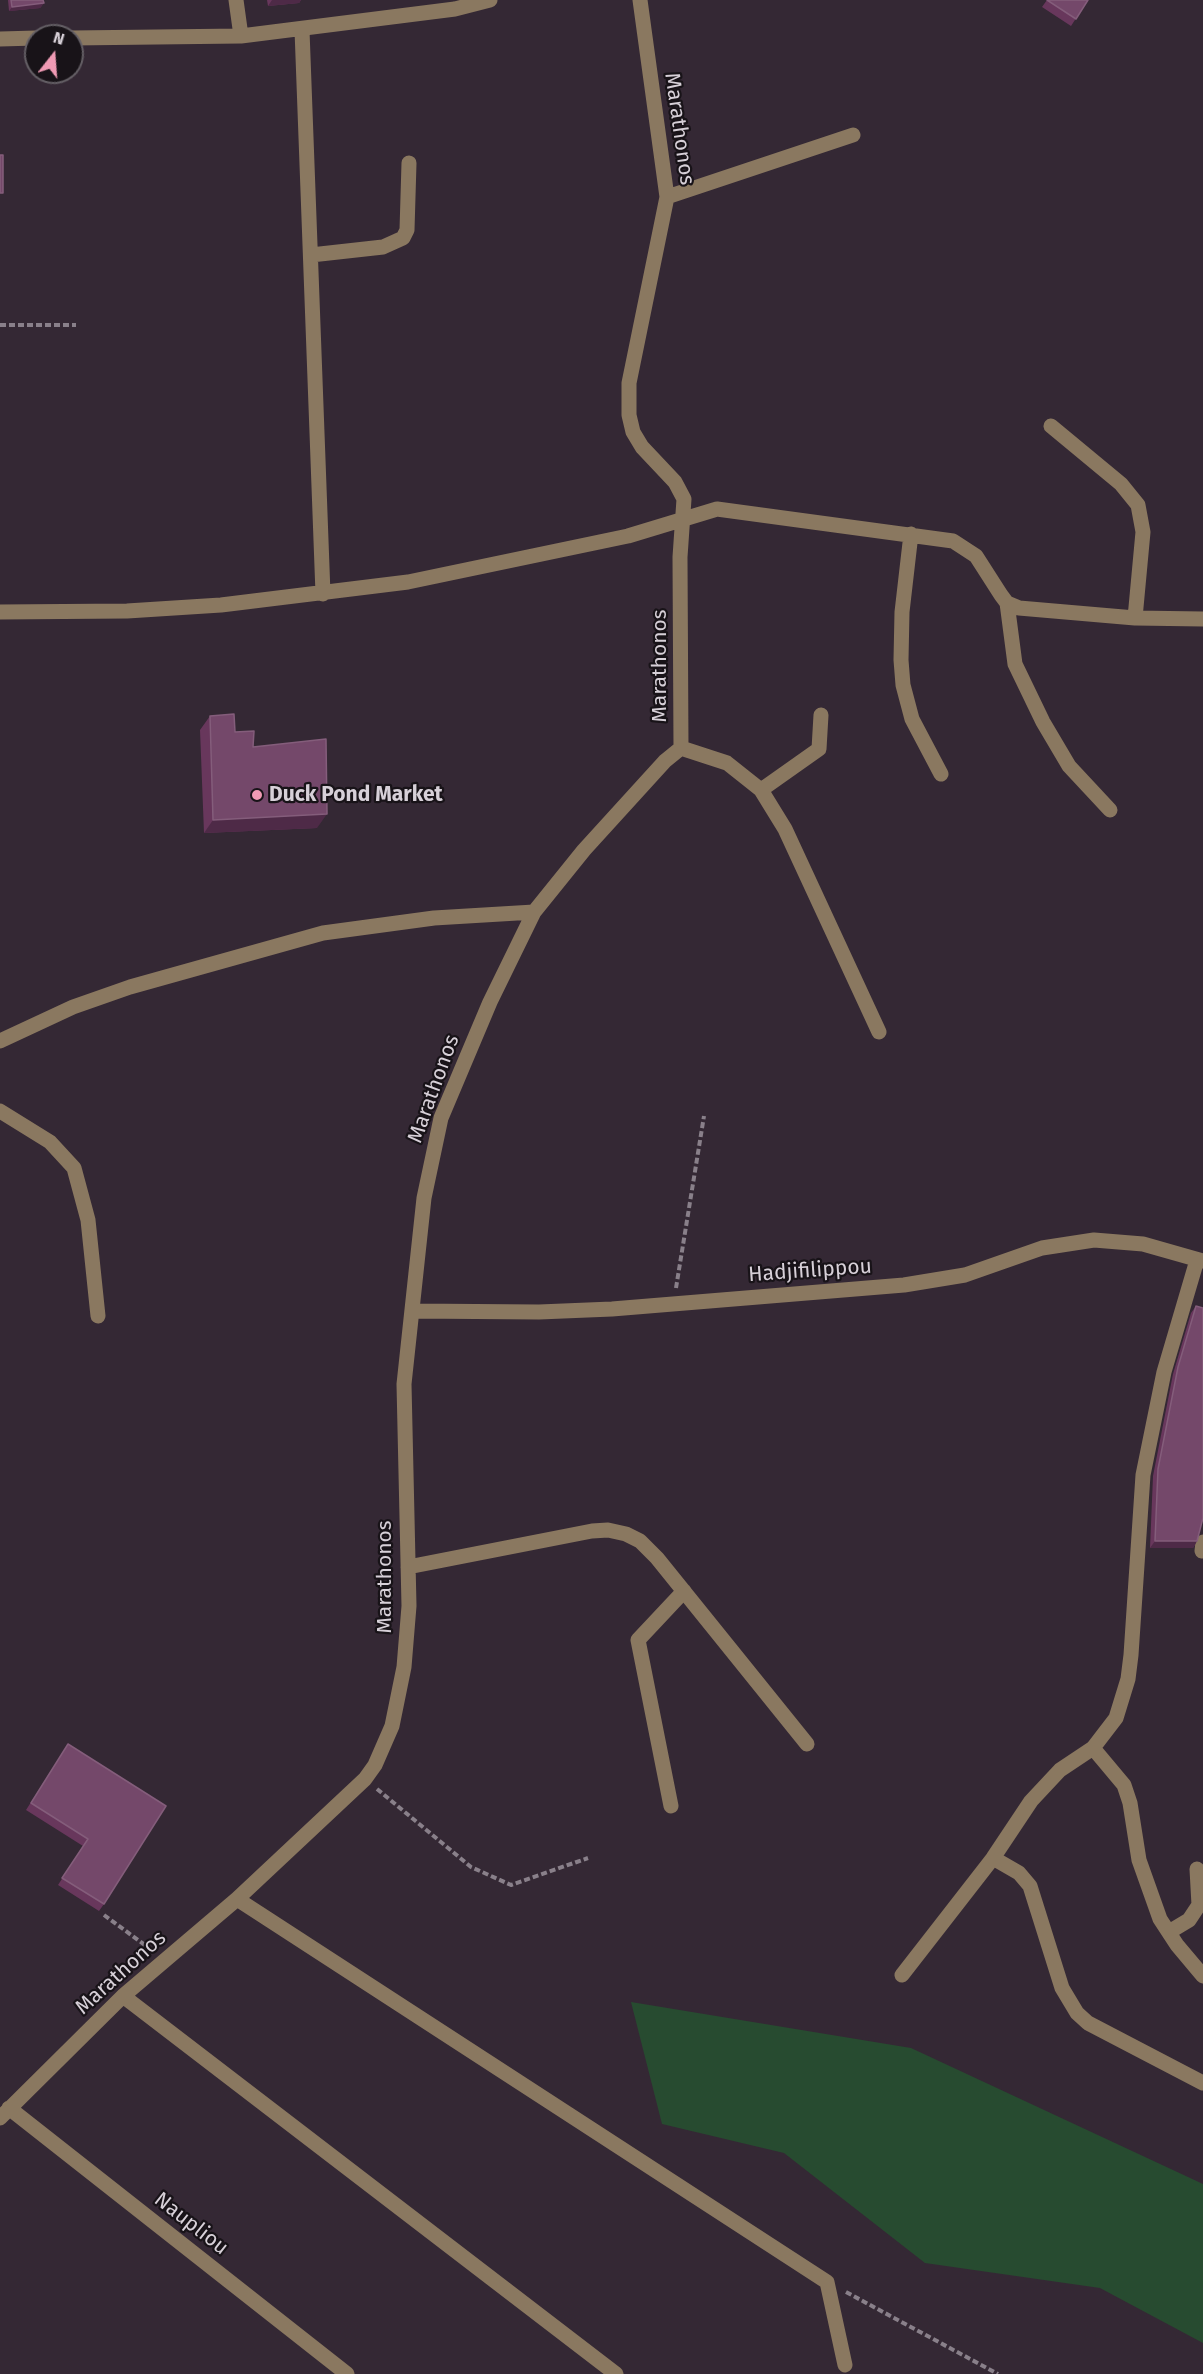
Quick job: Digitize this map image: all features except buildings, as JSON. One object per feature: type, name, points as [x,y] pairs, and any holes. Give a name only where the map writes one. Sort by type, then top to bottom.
[{"type":"street","points":[[236,0],[241,36]]},
{"type":"street","points":[[84,38],[241,36],[455,9],[490,0]]},
{"type":"street","name":"Marathonos","points":[[5,2113],[123,1996],[237,1899],[365,1779],[384,1745],[397,1706],[408,1633],[404,1384],[424,1198],[441,1118],[490,1002],[534,912],[606,826],[665,761],[681,748],[684,499],[682,492],[642,447],[633,432],[629,416],[629,383],[667,197],[640,0]]},
{"type":"street","points":[[302,30],[322,594]]},
{"type":"street","points":[[0,39],[24,38]]},
{"type":"street","points":[[667,197],[853,135]]},
{"type":"street","points":[[311,255],[383,247],[403,238],[407,230],[409,163]]},
{"type":"street","points":[[1052,426],[1121,484],[1138,504],[1143,532],[1135,618]]},
{"type":"street","points":[[0,612],[127,611],[221,605],[408,582],[628,536],[717,509],[953,541],[969,549],[984,566],[1007,603],[1015,664],[1043,722],[1069,766],[1110,810]]},
{"type":"street","points":[[911,534],[902,612],[903,685],[912,719],[941,774]]},
{"type":"street","points":[[1007,603],[1031,610],[1135,618],[1203,619]]},
{"type":"street","points":[[762,790],[819,749],[821,716]]},
{"type":"street","points":[[681,748],[727,764],[762,790],[785,830],[879,1032]]},
{"type":"street","points":[[0,1041],[73,1008],[130,987],[323,933],[434,918],[534,912]]},
{"type":"street","points":[[0,1111],[50,1142],[74,1168],[88,1220],[98,1316]]},
{"type":"street","name":"Hadjifilippou","points":[[412,1311],[539,1312],[673,1304],[934,1282],[965,1275],[1042,1248],[1094,1240],[1143,1244],[1200,1260]]},
{"type":"street","points":[[902,1975],[993,1858],[1046,1784],[1060,1770],[1093,1748],[1116,1718],[1128,1679],[1143,1475],[1164,1372],[1200,1260]]},
{"type":"street","points":[[408,1567],[608,1530],[626,1534],[640,1541],[684,1591],[807,1744]]},
{"type":"street","points":[[671,1806],[638,1640],[684,1591]]},
{"type":"street","points":[[1093,1748],[1124,1785],[1130,1803],[1139,1860],[1150,1896],[1168,1932],[1203,1976]]},
{"type":"street","points":[[993,1858],[1019,1873],[1030,1886],[1062,1988],[1077,2013],[1088,2023],[1203,2083]]},
{"type":"street","points":[[1168,1932],[1189,1920],[1200,1905],[1197,1869]]},
{"type":"street","points":[[237,1899],[827,2282],[845,2365]]},
{"type":"street","points":[[123,1996],[616,2374]]},
{"type":"street","name":"Naupliou","points":[[5,2113],[347,2374]]},
{"type":"path","points":[[0,325],[76,325]]},
{"type":"path","points":[[673,1304],[704,1116]]},
{"type":"path","points":[[365,1779],[471,1867],[511,1886],[588,1858]]},
{"type":"path","points":[[104,1915],[165,1960]]},
{"type":"path","points":[[827,2282],[999,2374]]},
{"type":"green space","points":[[631,2002],[911,2048],[1203,2184],[1203,2343],[1100,2288],[925,2263],[784,2153],[662,2124]]},
{"type":"place","name":"Duck Pond Market","points":[[257,795]]}]
